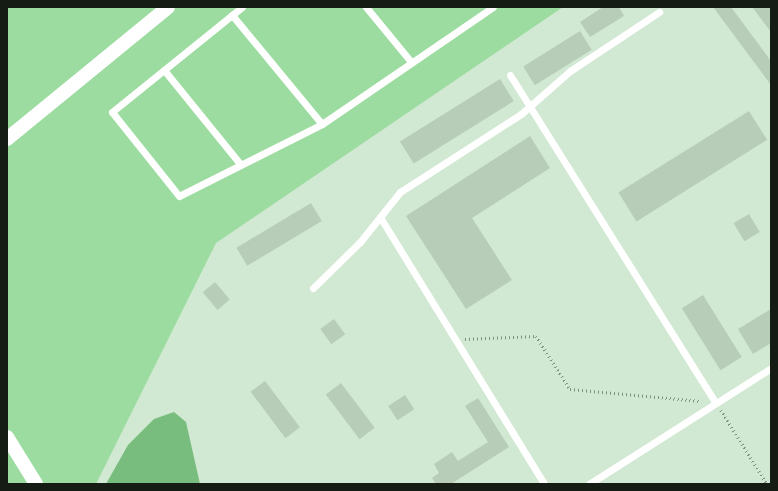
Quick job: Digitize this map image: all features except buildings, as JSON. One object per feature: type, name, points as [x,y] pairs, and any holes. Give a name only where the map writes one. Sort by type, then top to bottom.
[{"type":"street","points":[[7,139],[168,7]]},
{"type":"street","points":[[7,438],[36,484]]},
{"type":"lane","points":[[242,7],[112,112],[180,196],[322,124],[493,7]]},
{"type":"lane","points":[[366,7],[412,63]]},
{"type":"lane","points":[[313,288],[360,242],[400,192],[530,106],[570,71],[659,12]]},
{"type":"lane","points":[[232,15],[322,124]]},
{"type":"lane","points":[[164,70],[241,165]]},
{"type":"lane","points":[[510,75],[716,403]]},
{"type":"lane","points":[[380,217],[544,484]]},
{"type":"lane","points":[[589,484],[771,368]]},
{"type":"path","points":[[455,339],[536,336],[570,389],[716,403],[767,484]]},
{"type":"green space","points":[[7,7],[563,7],[216,243],[96,484],[7,484]]},
{"type":"green space","points":[[174,412],[186,422],[200,484],[106,484],[128,445],[154,419]]}]
